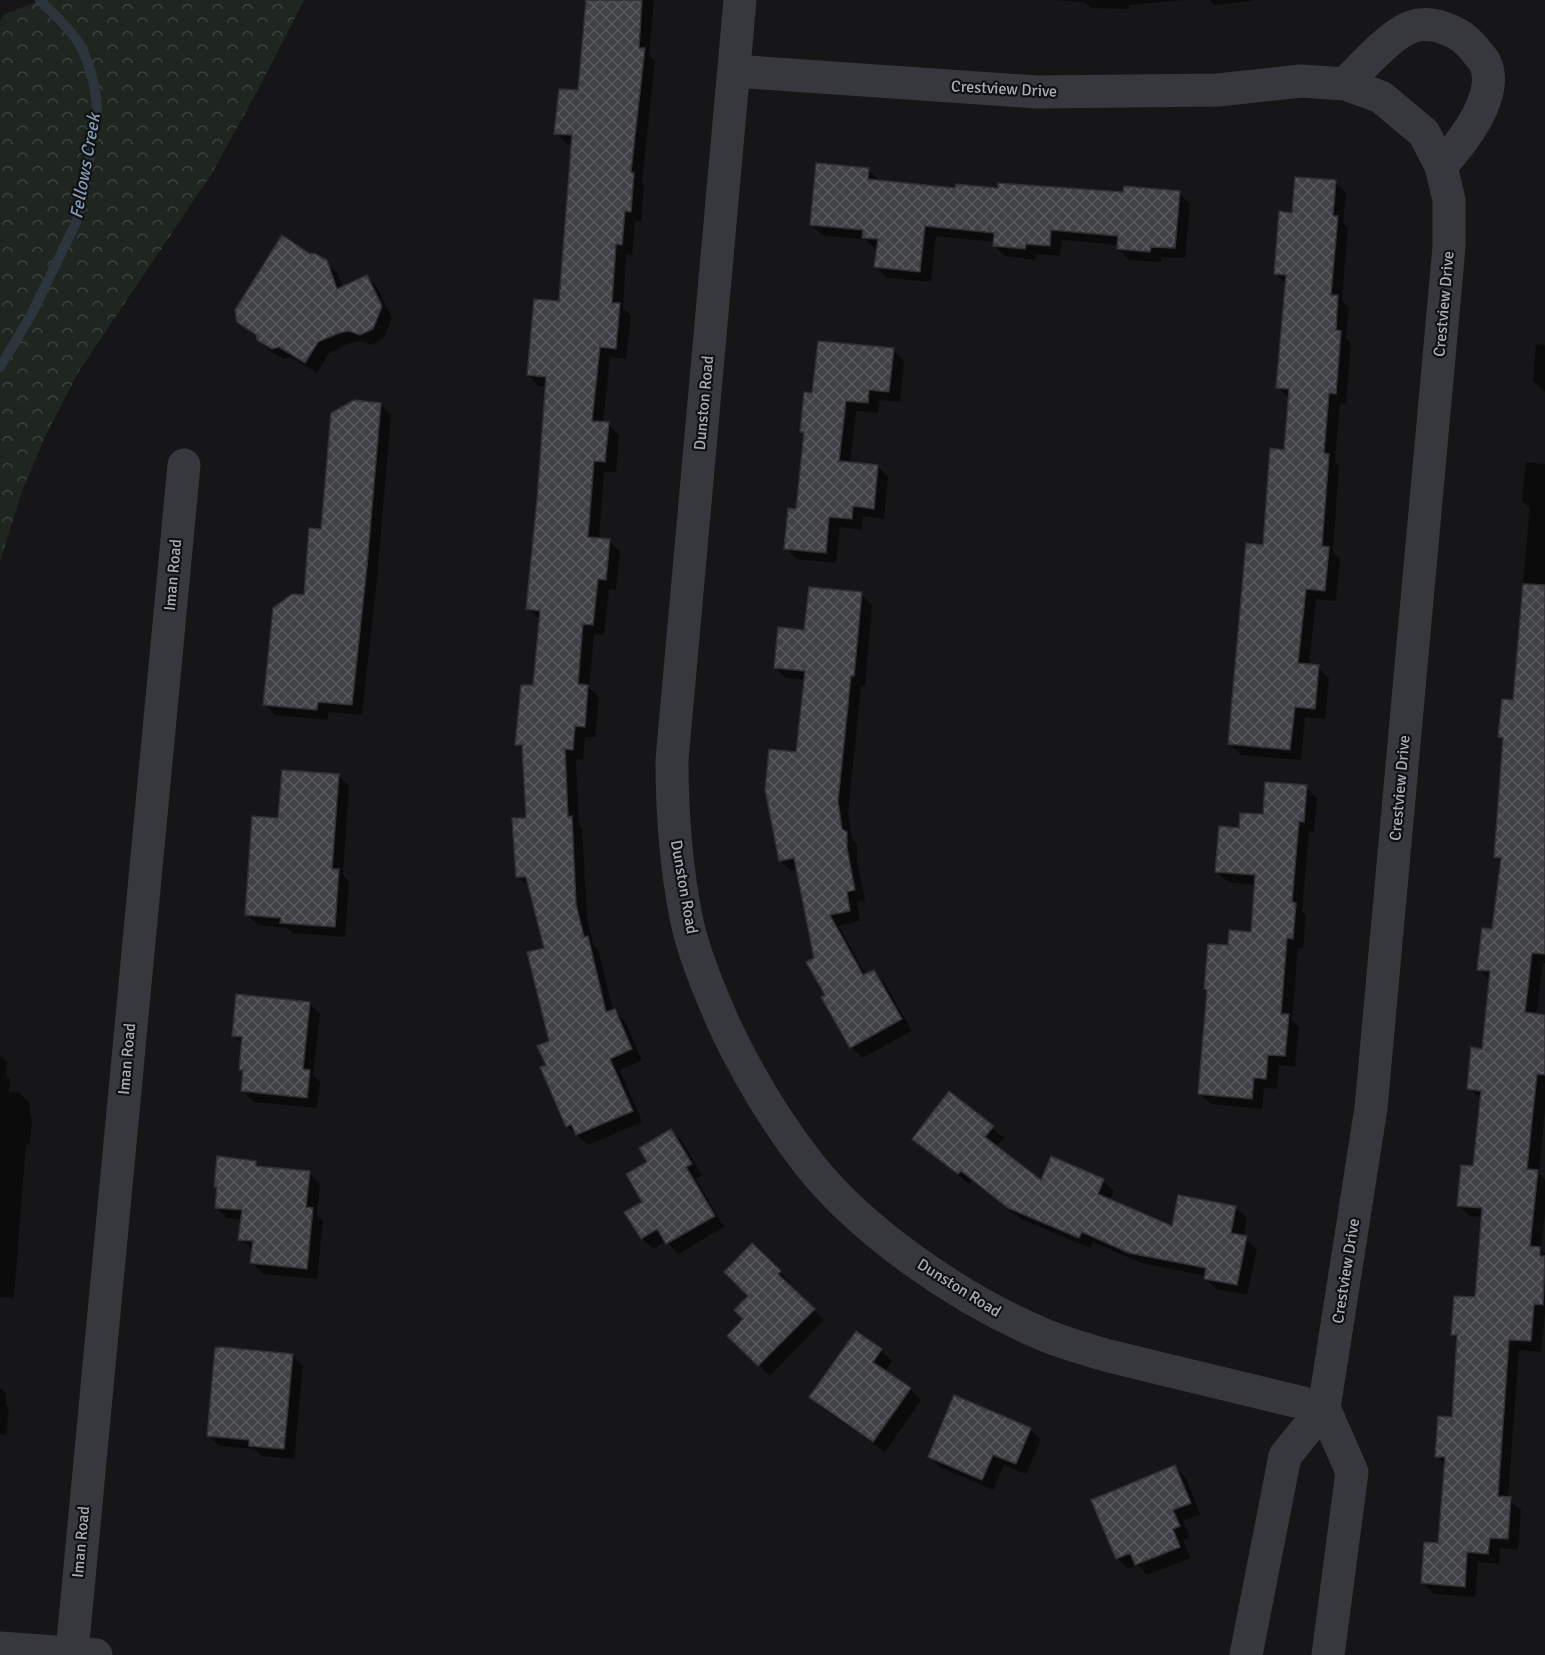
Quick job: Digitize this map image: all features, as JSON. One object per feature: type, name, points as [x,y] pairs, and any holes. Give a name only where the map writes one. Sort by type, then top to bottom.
[{"type":"street","name":"Dunston Road","points":[[740,0],[672,760],[674,833],[686,918],[706,983],[735,1048],[782,1126],[809,1164],[847,1205],[892,1244],[945,1283],[1005,1317],[1041,1334],[1108,1356],[1324,1408]]},
{"type":"street","points":[[1345,84],[1388,42],[1410,27],[1429,25],[1444,27],[1468,40],[1485,62],[1488,75],[1487,88],[1479,114],[1462,143],[1441,166]]},
{"type":"street","name":"Crestview Drive","points":[[734,71],[1037,92],[1218,90],[1301,81],[1345,84],[1380,97],[1404,115],[1424,133],[1441,166],[1449,200],[1449,247],[1371,1108],[1324,1408]]},
{"type":"street","name":"Iman Road","points":[[84,1654],[80,1544],[184,465]]},
{"type":"street","points":[[1246,1655],[1285,1456],[1324,1408],[1352,1472],[1328,1655]]},
{"type":"street","points":[[0,1648],[84,1654]]},
{"type":"green space","points":[[41,0],[304,0],[211,175],[79,371],[46,435],[22,491],[0,562],[0,21],[3,15]]},
{"type":"building","points":[[586,0],[642,0],[639,48],[645,48],[631,172],[634,173],[631,212],[625,211],[622,245],[616,244],[612,303],[620,303],[616,349],[600,347],[592,421],[609,422],[605,462],[594,461],[588,537],[610,539],[606,580],[598,579],[593,625],[583,624],[578,684],[588,685],[585,727],[575,726],[573,750],[565,749],[568,817],[572,816],[576,904],[584,937],[588,936],[606,1012],[615,1009],[632,1049],[610,1059],[633,1111],[576,1135],[571,1124],[566,1127],[540,1067],[546,1065],[537,1046],[549,1041],[527,952],[544,948],[526,877],[516,877],[512,818],[526,818],[522,745],[515,745],[521,685],[533,685],[540,611],[526,609],[546,377],[527,375],[534,299],[559,301],[572,135],[554,134],[559,89],[578,90]]},
{"type":"building","points":[[816,163],[869,168],[868,179],[955,188],[956,184],[998,188],[998,183],[1123,192],[1124,186],[1180,191],[1175,248],[1151,247],[1150,252],[1117,249],[1118,236],[1051,230],[1050,246],[1026,244],[1025,249],[993,246],[994,233],[925,226],[920,272],[874,267],[878,239],[862,238],[863,230],[810,225]]},
{"type":"building","points":[[1295,177],[1336,180],[1333,216],[1338,216],[1331,295],[1338,295],[1336,330],[1341,331],[1336,394],[1329,393],[1324,453],[1329,454],[1322,546],[1329,547],[1325,591],[1306,589],[1298,663],[1319,665],[1315,709],[1295,707],[1290,750],[1228,744],[1246,543],[1263,545],[1270,448],[1284,450],[1289,389],[1276,388],[1286,275],[1274,274],[1279,211],[1292,213]]},
{"type":"building","points":[[282,235],[310,254],[314,253],[327,260],[337,289],[367,275],[382,306],[373,329],[360,335],[349,331],[339,333],[318,342],[305,363],[279,347],[272,349],[257,340],[256,335],[237,322],[235,310]]},
{"type":"building","points":[[818,341],[894,348],[889,392],[869,390],[868,403],[846,401],[839,461],[878,465],[874,509],[853,506],[852,519],[829,517],[826,553],[784,549],[788,508],[796,509],[804,432],[800,432],[804,392],[812,393]]},
{"type":"building","points":[[354,400],[381,403],[352,705],[318,702],[317,710],[263,705],[273,608],[292,594],[304,595],[309,528],[321,529],[331,413]]},
{"type":"building","points":[[1523,584],[1545,585],[1545,954],[1532,953],[1525,1012],[1545,1015],[1545,1075],[1537,1074],[1527,1169],[1538,1170],[1530,1246],[1540,1247],[1540,1256],[1545,1256],[1543,1305],[1534,1304],[1531,1341],[1509,1340],[1498,1496],[1511,1497],[1508,1539],[1490,1538],[1488,1554],[1467,1552],[1465,1587],[1421,1583],[1424,1542],[1438,1543],[1445,1457],[1435,1457],[1438,1416],[1452,1417],[1457,1335],[1451,1335],[1454,1296],[1475,1297],[1482,1208],[1457,1206],[1461,1165],[1473,1166],[1481,1091],[1467,1089],[1471,1047],[1482,1049],[1490,971],[1477,970],[1482,928],[1492,929],[1501,858],[1494,857],[1503,738],[1498,737],[1502,699],[1513,700]]},
{"type":"building","points":[[809,587],[862,592],[838,801],[842,829],[847,832],[847,848],[855,890],[847,892],[850,911],[830,915],[863,975],[874,970],[902,1019],[850,1048],[821,997],[825,995],[806,962],[814,958],[794,858],[779,861],[765,789],[769,749],[796,752],[805,671],[774,668],[778,627],[804,630]]},
{"type":"building","points":[[282,770],[339,774],[332,869],[339,869],[335,927],[280,923],[281,918],[245,915],[252,816],[278,818]]},
{"type":"building","points":[[1265,782],[1307,785],[1304,822],[1299,821],[1292,902],[1296,903],[1293,939],[1287,938],[1281,1014],[1289,1014],[1285,1056],[1268,1055],[1266,1079],[1254,1078],[1252,1099],[1198,1094],[1207,990],[1204,989],[1208,944],[1228,945],[1229,930],[1251,932],[1255,875],[1215,872],[1219,826],[1239,828],[1240,813],[1263,814]]},
{"type":"building","points":[[236,994],[310,1002],[303,1069],[310,1070],[307,1098],[241,1091],[243,1070],[239,1070],[242,1037],[232,1036]]},
{"type":"building","points":[[949,1091],[994,1126],[985,1137],[1041,1180],[1051,1156],[1104,1179],[1098,1194],[1172,1226],[1178,1195],[1236,1206],[1231,1233],[1247,1236],[1237,1285],[1204,1279],[1206,1268],[1129,1253],[1082,1232],[1079,1238],[1008,1208],[961,1171],[958,1174],[912,1139]]},
{"type":"building","points":[[671,1129],[692,1164],[686,1167],[715,1216],[666,1244],[657,1229],[641,1239],[624,1212],[642,1202],[626,1174],[647,1162],[639,1148]]},
{"type":"building","points":[[217,1156],[256,1161],[256,1166],[310,1171],[306,1207],[313,1208],[307,1269],[250,1263],[253,1241],[238,1240],[242,1210],[215,1208],[217,1187],[214,1187]]},
{"type":"building","points":[[752,1243],[781,1271],[778,1274],[815,1309],[758,1366],[727,1336],[743,1319],[734,1310],[748,1296],[724,1272]]},
{"type":"building","points":[[856,1331],[882,1349],[873,1362],[911,1388],[873,1442],[809,1397]]},
{"type":"building","points":[[215,1348],[293,1354],[284,1449],[249,1446],[249,1440],[207,1436]]},
{"type":"building","points":[[954,1395],[1031,1428],[1016,1464],[993,1455],[982,1480],[928,1457]]},
{"type":"building","points":[[1175,1465],[1191,1503],[1173,1510],[1180,1526],[1173,1529],[1180,1547],[1135,1565],[1130,1553],[1116,1559],[1091,1500]]},
{"type":"waterway","name":"Fellows Creek","points":[[0,367],[30,317],[76,223],[84,193],[97,109],[91,74],[82,49],[70,31],[40,0]]}]
